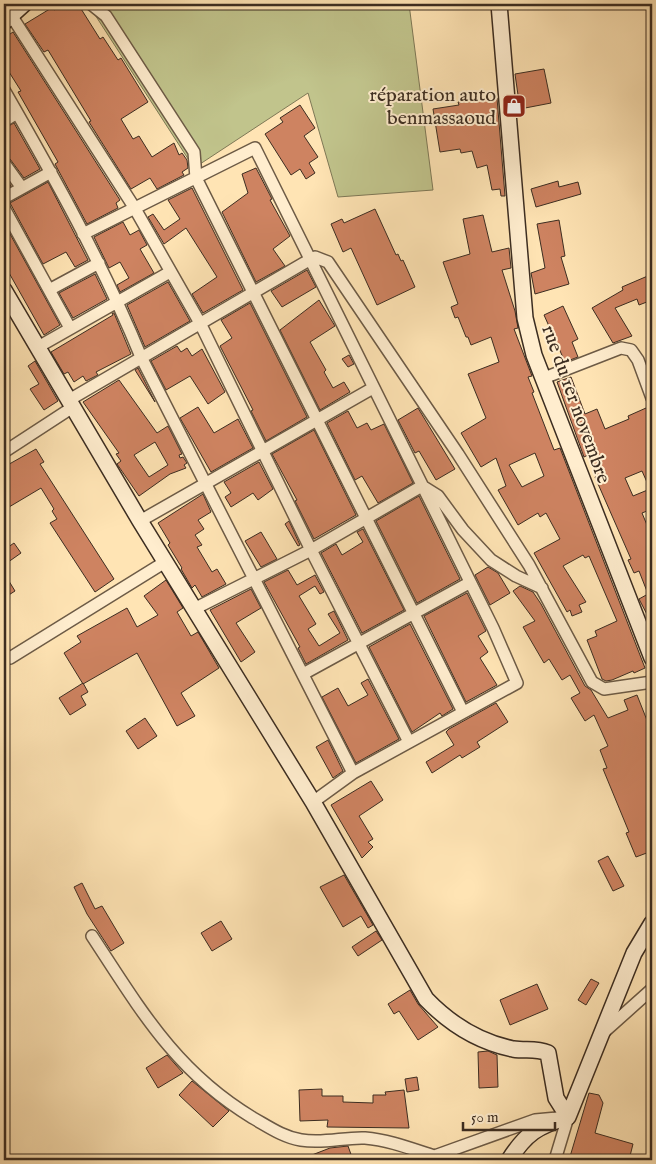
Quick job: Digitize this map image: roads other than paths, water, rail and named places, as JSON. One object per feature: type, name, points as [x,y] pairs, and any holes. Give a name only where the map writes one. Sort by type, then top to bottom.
[{"type":"street","points":[[24,4],[8,18],[134,208],[200,323],[311,550],[409,742]]},
{"type":"street","points":[[91,4],[106,16],[194,152],[196,178],[463,712]]},
{"type":"street","name":"rue du 1er novembre","points":[[498,4],[526,318],[534,355],[652,658]]},
{"type":"street","points":[[4,90],[51,172],[118,302],[141,357],[353,773]]},
{"type":"street","points":[[4,121],[17,114]]},
{"type":"street","points":[[83,234],[255,148],[469,583],[493,628],[517,683],[353,773],[312,802]]},
{"type":"street","points":[[4,163],[22,188]]},
{"type":"street","points":[[4,198],[51,172]]},
{"type":"street","points":[[4,208],[70,328]]},
{"type":"street","points":[[4,452],[71,403],[141,357],[315,257],[328,262],[458,454],[542,588],[592,682],[604,689],[652,682]]},
{"type":"street","points":[[49,290],[98,263]]},
{"type":"street","points":[[38,347],[170,272]]},
{"type":"street","points":[[4,290],[140,521],[312,802],[426,999],[441,1015],[468,1033],[492,1044],[516,1049],[539,1049],[548,1053],[556,1098],[568,1117]]},
{"type":"street","points":[[544,378],[621,348],[630,350],[638,360],[652,398]]},
{"type":"street","points":[[140,521],[373,388]]},
{"type":"street","points":[[422,486],[438,496],[464,530],[491,560],[516,576],[542,588]]},
{"type":"street","points":[[194,609],[311,550],[422,486]]},
{"type":"street","points":[[10,658],[165,562]]},
{"type":"street","points":[[303,674],[469,583]]},
{"type":"street","points":[[555,1160],[568,1117],[634,953],[652,923]]},
{"type":"street","points":[[92,936],[150,1024],[198,1078],[239,1109],[282,1135],[301,1140],[331,1142],[364,1138],[395,1143],[429,1158],[535,1120],[568,1117]]},
{"type":"street","points":[[602,1033],[652,989]]},
{"type":"street","points":[[508,1160],[530,1132],[542,1125],[568,1117]]},
{"type":"place","name":"réparation auto benmassaoud","points":[[514,106]]}]
